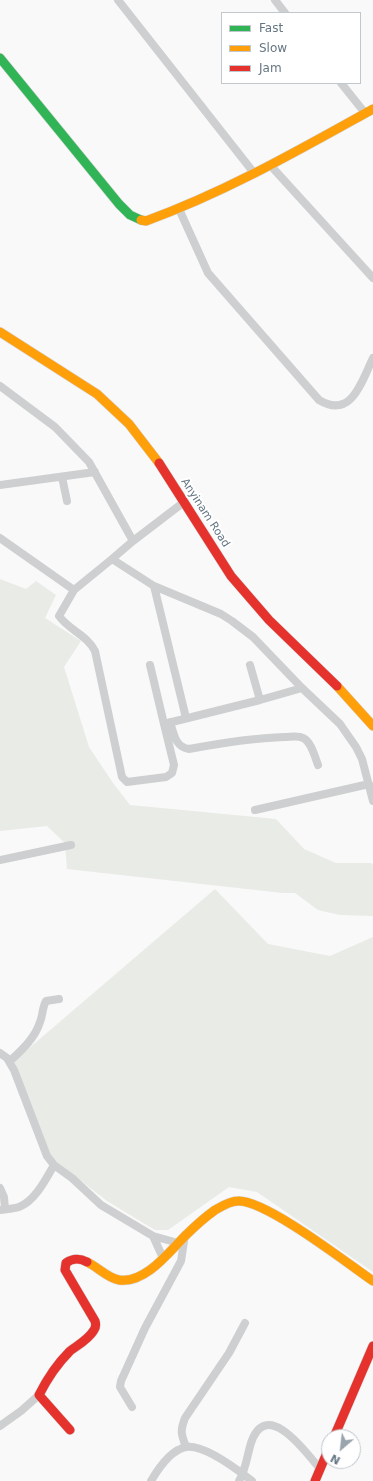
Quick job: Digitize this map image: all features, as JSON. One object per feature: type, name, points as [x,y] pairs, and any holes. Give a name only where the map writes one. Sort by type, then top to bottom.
[{"type":"street","points":[[118,0],[254,173]]},
{"type":"street","points":[[275,0],[284,12]]},
{"type":"street","points":[[0,58],[118,204],[138,220],[146,221],[180,209],[271,166],[369,111],[342,84]]},
{"type":"street","points":[[271,166],[373,278]]},
{"type":"street","points":[[180,209],[208,273],[319,400],[325,404],[332,405],[343,405],[350,400],[356,394],[373,358]]},
{"type":"street","name":"Anyinam Road","points":[[0,332],[97,394],[129,424],[159,464],[231,576],[269,620],[337,686],[373,726]]},
{"type":"street","points":[[0,386],[55,427],[89,462],[133,540]]},
{"type":"street","points":[[0,486],[95,472]]},
{"type":"street","points":[[62,477],[67,501]]},
{"type":"street","points":[[150,665],[167,723],[174,765],[172,773],[166,777],[131,783],[125,781],[122,777],[95,651],[85,637],[59,616],[74,590],[133,540],[184,502]]},
{"type":"street","points":[[0,538],[74,590]]},
{"type":"street","points":[[112,559],[154,586],[232,620],[254,637],[302,688],[340,724],[356,747],[362,759],[373,801]]},
{"type":"street","points":[[154,586],[186,718]]},
{"type":"street","points":[[250,665],[260,700]]},
{"type":"street","points":[[167,723],[302,688]]},
{"type":"street","points":[[167,723],[177,744],[183,748],[189,749],[268,737],[304,738],[308,741],[318,765]]},
{"type":"street","points":[[255,810],[369,784]]},
{"type":"street","points":[[0,860],[71,846]]},
{"type":"street","points":[[10,1062],[21,1051],[36,1031],[42,1017],[45,1003],[48,1000],[59,999]]},
{"type":"street","points":[[0,1053],[10,1062],[18,1078],[48,1156],[54,1165],[72,1178],[101,1205],[153,1236],[178,1243]]},
{"type":"street","points":[[0,1188],[4,1197],[3,1209],[18,1207],[27,1202],[39,1188],[54,1165]]},
{"type":"street","points":[[0,1426],[21,1411],[39,1395],[50,1376],[71,1350],[96,1327],[95,1321],[66,1273],[65,1268],[68,1261],[73,1259],[88,1262],[113,1278],[123,1280],[138,1276],[163,1258],[185,1236],[215,1212],[233,1202],[244,1202],[286,1222],[373,1280]]},
{"type":"street","points":[[153,1236],[163,1258]]},
{"type":"street","points":[[132,1407],[120,1387],[121,1381],[145,1328],[181,1261],[185,1236]]},
{"type":"street","points":[[186,1447],[181,1434],[181,1428],[185,1418],[228,1353],[245,1323]]},
{"type":"street","points":[[337,1429],[373,1346]]},
{"type":"street","points":[[39,1395],[70,1430]]},
{"type":"street","points":[[241,1478],[254,1435],[261,1428],[268,1425],[274,1426],[286,1432],[320,1469],[315,1481]]},
{"type":"street","points":[[151,1481],[162,1463],[174,1453],[186,1447],[212,1454],[241,1478],[252,1481]]},
{"type":"shaded area","points":[[0,579],[26,589],[36,581],[56,595],[45,618],[81,641],[64,667],[89,747],[130,805],[276,819],[304,849],[336,863],[371,863],[373,865],[373,916],[340,915],[318,910],[295,893],[283,893],[67,869],[65,843],[47,826],[0,831]]},
{"type":"shaded area","points":[[215,889],[268,944],[330,956],[373,937],[373,1272],[257,1192],[229,1187],[168,1230],[155,1230],[107,1201],[52,1158],[14,1061]]},
{"type":"traffic: fast","points":[[0,58],[119,204],[130,215],[141,220]]},
{"type":"traffic: slow","points":[[141,220],[146,221],[176,210],[233,184],[262,170],[373,109]]},
{"type":"traffic: slow","points":[[0,332],[97,394],[129,424],[159,463]]},
{"type":"traffic: slow","points":[[337,686],[373,726]]},
{"type":"traffic: slow","points":[[87,1262],[115,1279],[129,1280],[138,1277],[156,1266],[203,1219],[226,1204],[238,1201],[251,1203],[286,1221],[373,1281]]},
{"type":"traffic: jam","points":[[159,463],[231,576],[269,620],[337,686]]},
{"type":"traffic: jam","points":[[70,1430],[39,1395],[49,1377],[61,1361],[70,1351],[83,1342],[95,1328],[95,1321],[65,1270],[66,1263],[71,1260],[79,1259],[87,1262]]},
{"type":"traffic: jam","points":[[337,1429],[373,1346]]},
{"type":"traffic: jam","points":[[315,1481],[321,1467]]}]
